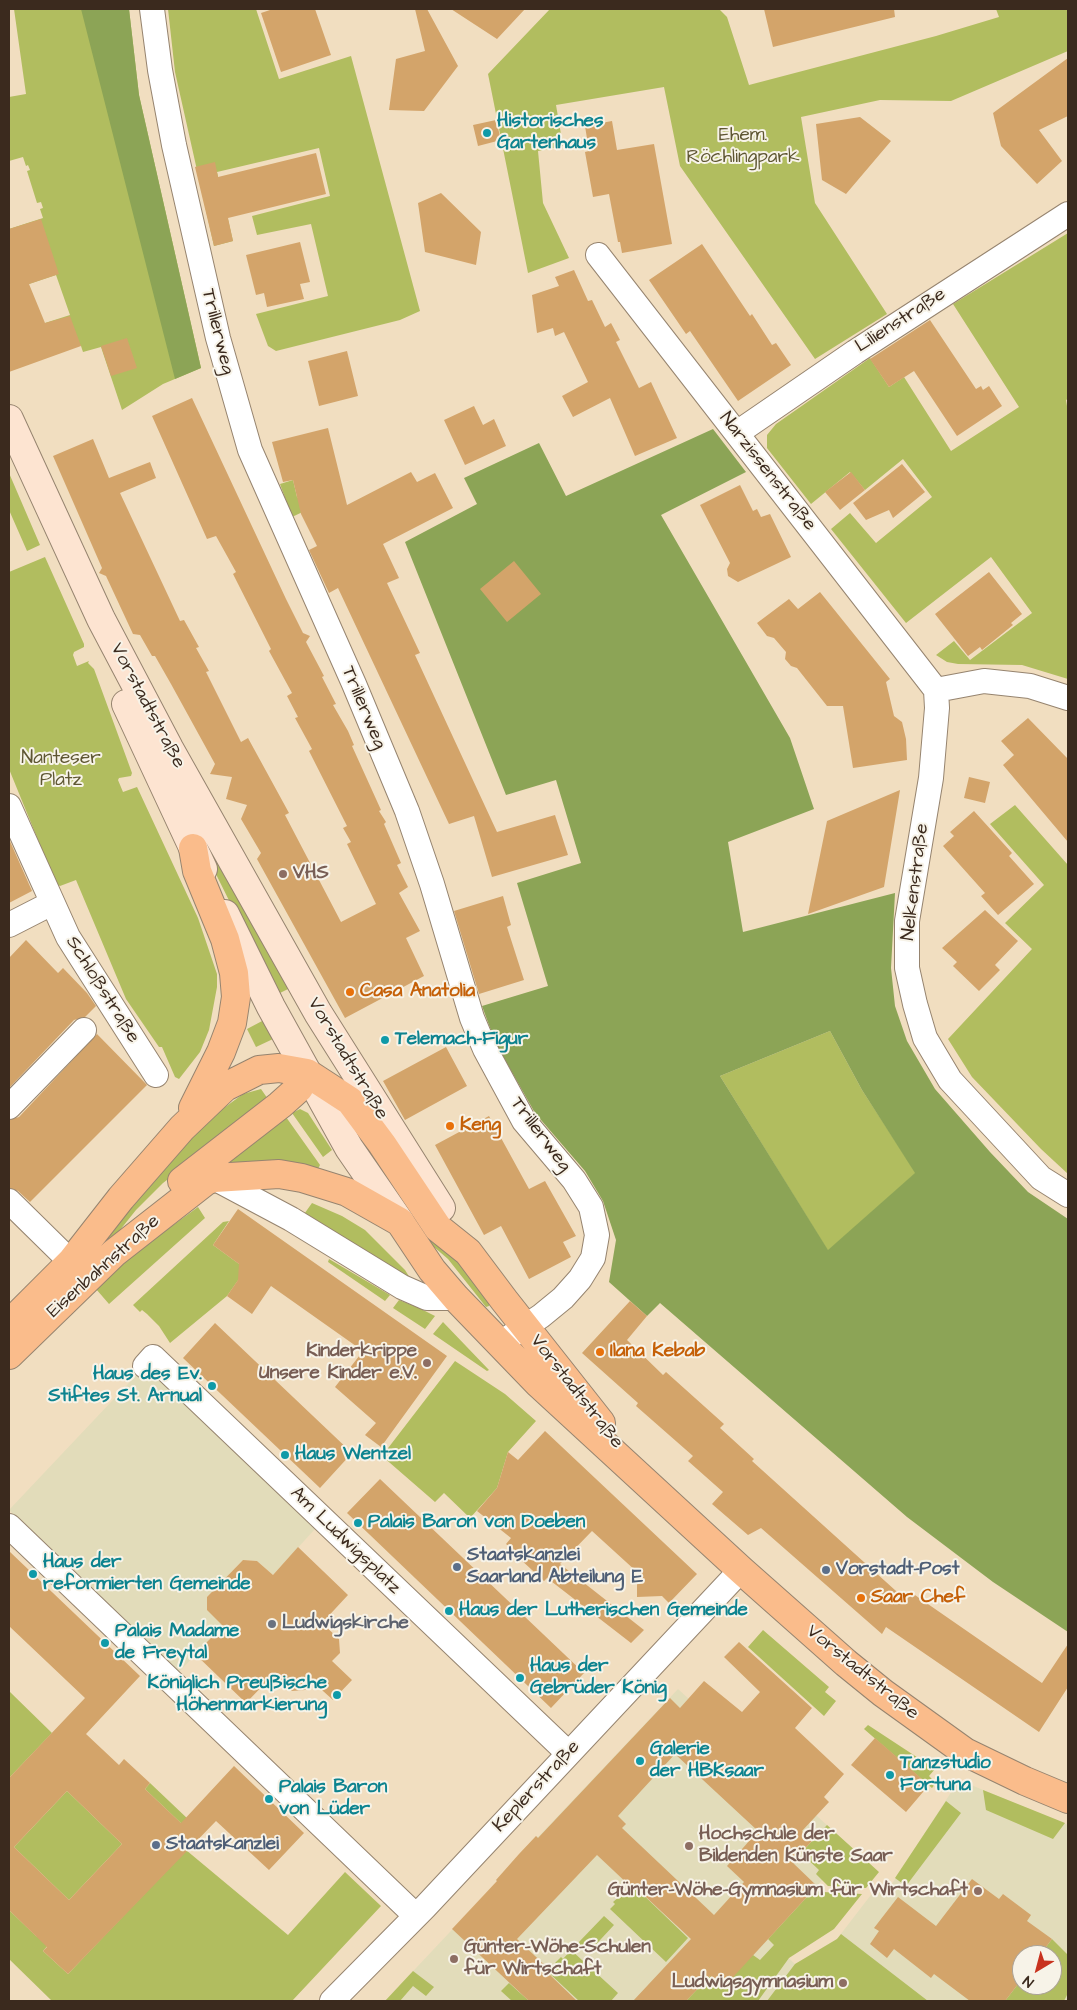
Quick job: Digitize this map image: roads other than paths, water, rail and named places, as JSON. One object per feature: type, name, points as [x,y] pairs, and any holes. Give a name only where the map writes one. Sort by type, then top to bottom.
[{"type":"main road","name":"Vorstadtstraße","points":[[9,418],[100,619],[178,764],[318,1014],[468,1252],[605,1428],[635,1471]]},
{"type":"main road","name":"Vorstadtstraße","points":[[100,619],[105,650],[119,687],[193,848],[259,984],[349,1148],[432,1270],[499,1344],[539,1384],[741,1570],[846,1663],[937,1733],[977,1758],[1068,1798]]},
{"type":"main road","points":[[182,1128],[221,1052],[232,1023],[236,997],[234,972],[225,939],[197,871],[193,848]]},
{"type":"main road","points":[[114,1253],[138,1223],[164,1196],[299,1088],[307,1073],[318,1014]]},
{"type":"main road","points":[[182,1128],[225,1087],[240,1078],[259,1070],[279,1068],[307,1073],[350,1101],[382,1144],[438,1228],[468,1252]]},
{"type":"main road","name":"Eisenbahnstraße","points":[[9,1324],[71,1262],[121,1198],[182,1128]]},
{"type":"main road","name":"Eisenbahnstraße","points":[[9,1355],[114,1253],[172,1207],[214,1178],[262,1174],[302,1178],[347,1192],[400,1222]]},
{"type":"street","name":"Trillerweg","points":[[152,9],[160,70],[177,155],[218,338],[250,450],[354,684],[407,811],[432,884],[472,1018],[485,1049],[524,1121],[574,1180],[591,1207],[597,1235],[593,1258],[580,1280],[562,1298],[525,1327],[499,1344]]},
{"type":"street","name":"Lilienstraße","points":[[737,433],[863,346],[1068,214]]},
{"type":"street","name":"Narzissenstraße","points":[[598,255],[936,690]]},
{"type":"street","points":[[936,690],[984,681],[1030,686],[1068,698]]},
{"type":"street","name":"Nelkenstraße","points":[[936,690],[937,708],[931,778],[907,921],[908,968],[914,1004],[925,1038],[950,1080],[1041,1178],[1068,1195]]},
{"type":"street","name":"Schloßstraße","points":[[9,806],[44,907],[68,937],[156,1075]]},
{"type":"street","points":[[9,925],[44,907]]},
{"type":"street","points":[[9,1107],[84,1030]]},
{"type":"street","points":[[214,1178],[292,1218],[402,1287],[426,1298],[456,1298]]},
{"type":"street","points":[[9,1201],[71,1262]]},
{"type":"street","name":"Am Ludwigsplatz","points":[[145,1366],[153,1357],[568,1753]]},
{"type":"street","points":[[9,1526],[416,1916]]},
{"type":"street","name":"Keplerstraße","points":[[332,2001],[416,1916],[741,1570]]},
{"type":"place","name":"Historisches Gartenhaus","points":[[487,133]]},
{"type":"place","name":"VHS","points":[[283,874]]},
{"type":"place","name":"Casa Anatolia","points":[[350,992]]},
{"type":"place","name":"Telemach-Figur","points":[[385,1040]]},
{"type":"place","name":"Keng","points":[[450,1126]]},
{"type":"place","name":"Ilana Kebab","points":[[600,1352]]},
{"type":"place","name":"Kinderkrippe Unsere Kinder e.V.","points":[[427,1363]]},
{"type":"place","name":"Haus des Ev. Stiftes St. Arnual","points":[[212,1386]]},
{"type":"place","name":"Haus Wentzel","points":[[285,1455]]},
{"type":"place","name":"Palais Baron von Doeben","points":[[358,1523]]},
{"type":"place","name":"Staatskanzlei Saarland Abteilung E","points":[[457,1567]]},
{"type":"place","name":"Vorstadt-Post","points":[[826,1570]]},
{"type":"place","name":"Haus der reformierten Gemeinde","points":[[33,1574]]},
{"type":"place","name":"Saar Chef","points":[[861,1598]]},
{"type":"place","name":"Haus der Lutherischen Gemeinde","points":[[449,1611]]},
{"type":"place","name":"Ludwigskirche","points":[[272,1624]]},
{"type":"place","name":"Palais Madame de Freytal","points":[[105,1643]]},
{"type":"place","name":"Haus der Gebrüder König","points":[[520,1678]]},
{"type":"place","name":"Königlich Preußische Höhenmarkierung","points":[[337,1695]]},
{"type":"place","name":"Galerie der HBKsaar","points":[[640,1761]]},
{"type":"place","name":"Tanzstudio Fortuna","points":[[890,1775]]},
{"type":"place","name":"Palais Baron von Lüder","points":[[269,1799]]},
{"type":"place","name":"Staatskanzlei","points":[[156,1845]]},
{"type":"place","name":"Hochschule der Bildenden Künste Saar","points":[[689,1846]]},
{"type":"place","name":"Günter-Wöhe-Gymnasium für Wirtschaft","points":[[978,1891]]},
{"type":"place","name":"Günter-Wöhe-Schulen für Wirtschaft","points":[[454,1959]]},
{"type":"place","name":"Ludwigsgymnasium","points":[[843,1983]]},
{"type":"park label","name":"Ehem. Röchlingpark","points":[[743,147]]},
{"type":"park label","name":"Nanteser Platz","points":[[61,770]]}]
